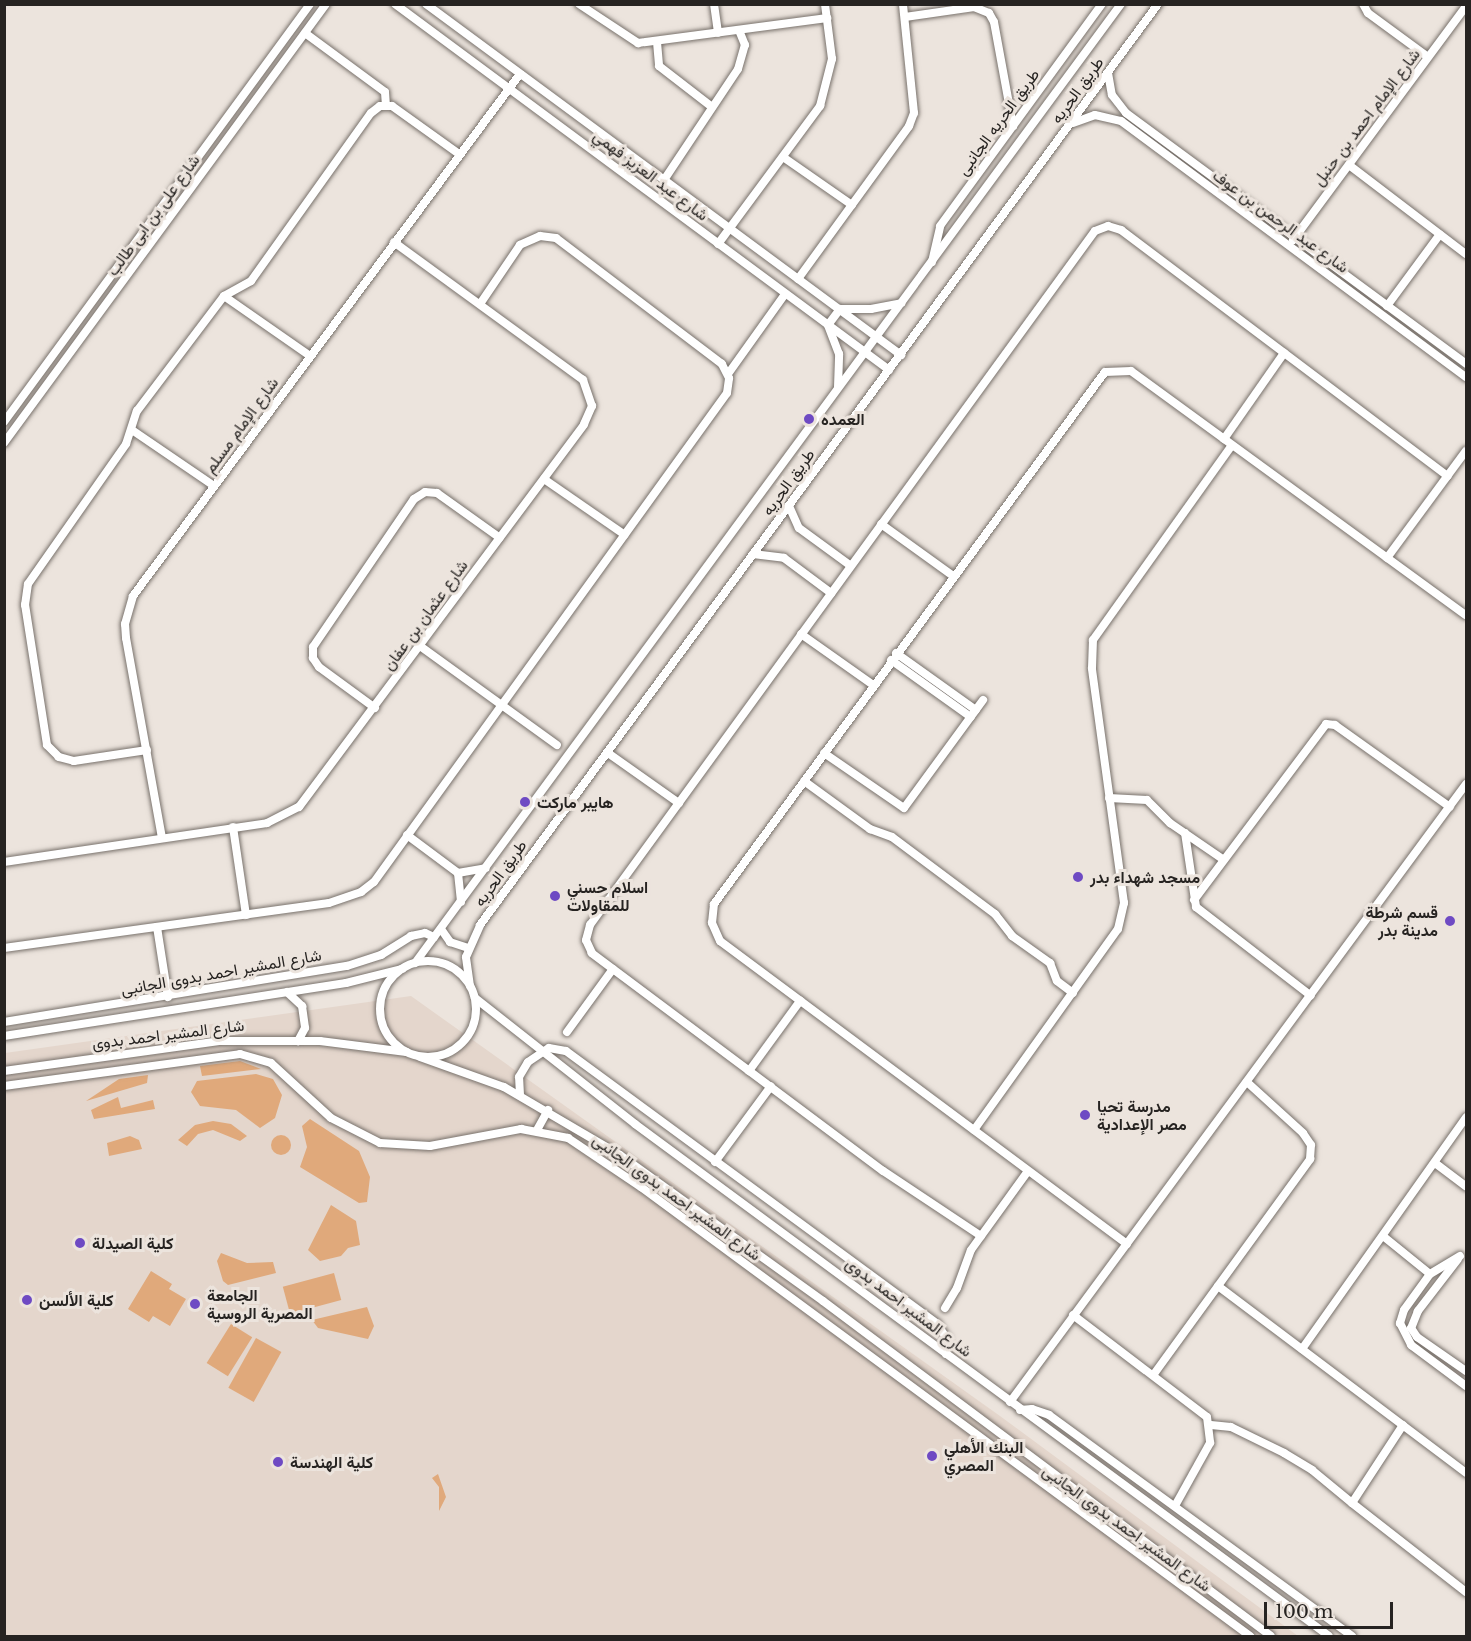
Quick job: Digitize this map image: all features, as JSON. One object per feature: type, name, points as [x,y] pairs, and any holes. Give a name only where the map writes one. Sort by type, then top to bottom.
[{"type":"street","name":"شارع على بن ابى طالب","points":[[4,422],[310,4]]},
{"type":"street","name":"شارع على بن ابى طالب","points":[[4,443],[326,4]]},
{"type":"street","name":"شارع عبد العزيز فهمي","points":[[395,4],[889,370]]},
{"type":"street","name":"شارع عبد العزيز فهمي","points":[[426,4],[900,355]]},
{"type":"street","points":[[579,4],[628,40],[657,42],[827,18]]},
{"type":"street","points":[[714,4],[718,33]]},
{"type":"street","points":[[718,244],[783,157],[826,91],[832,59],[825,4]]},
{"type":"street","points":[[798,279],[852,205],[914,113],[903,4]]},
{"type":"street","name":"طريق الحريه الجانبى","points":[[932,262],[933,244],[940,226],[1102,4]]},
{"type":"street","name":"طريق الحريه","points":[[415,963],[1121,4]]},
{"type":"street","name":"طريق الحريه","points":[[470,986],[469,948],[480,926],[1158,4]]},
{"type":"street","points":[[1363,4],[1368,14],[1428,57]]},
{"type":"street","name":"شارع الإمام احمد بن حنبل","points":[[1289,246],[1467,6]]},
{"type":"street","points":[[905,17],[974,8],[988,13],[994,22],[1013,126]]},
{"type":"street","points":[[664,180],[745,53],[739,30]]},
{"type":"street","points":[[305,33],[385,92],[386,105]]},
{"type":"street","points":[[657,42],[659,66],[712,107]]},
{"type":"street","name":"شارع عبد الرحمن بن عوف","points":[[1108,73],[1112,95],[1126,113],[1467,364]]},
{"type":"street","name":"شارع الإمام مسلم","points":[[162,838],[126,638],[127,609],[214,486],[520,74]]},
{"type":"street","points":[[147,750],[74,761],[59,757],[47,745],[24,598],[28,584],[126,444],[137,411],[224,296],[250,281],[371,113],[386,105],[398,109],[459,154]]},
{"type":"street","name":"شارع عبد الرحمن بن عوف","points":[[1070,125],[1095,115],[1120,121],[1467,377]]},
{"type":"street","points":[[200,155],[210,162]]},
{"type":"street","points":[[783,157],[852,205]]},
{"type":"street","points":[[1349,165],[1467,254]]},
{"type":"street","points":[[981,1236],[884,1171],[592,953],[587,932],[1091,235],[1101,227],[1121,230],[1448,476]]},
{"type":"street","points":[[1387,306],[1440,234]]},
{"type":"street","points":[[480,304],[520,245],[540,236],[556,238],[722,364],[728,374]]},
{"type":"street","name":"شارع عثمان بن عفان","points":[[4,862],[267,823],[299,807],[375,708],[589,416],[588,387],[480,304],[394,242]]},
{"type":"street","points":[[4,948],[329,903],[361,892],[374,882],[727,393],[728,374],[785,294]]},
{"type":"street","points":[[224,296],[310,356]]},
{"type":"street","points":[[837,390],[839,354],[828,325],[840,309],[871,309],[901,302]]},
{"type":"street","points":[[80,320],[90,327]]},
{"type":"street","points":[[1224,439],[1284,353]]},
{"type":"street","points":[[1126,1244],[720,941],[711,914],[714,904],[1104,372],[1131,371],[1467,615]]},
{"type":"street","points":[[132,430],[214,486]]},
{"type":"street","points":[[974,1130],[1111,941],[1122,916],[1092,668],[1093,640],[1232,445]]},
{"type":"street","points":[[1387,558],[1467,451]]},
{"type":"street","points":[[544,479],[625,535]]},
{"type":"street","points":[[375,708],[319,667],[313,658],[313,647],[414,499],[424,492],[437,493],[500,538]]},
{"type":"street","points":[[789,506],[799,528],[851,566]]},
{"type":"street","points":[[881,524],[953,576]]},
{"type":"street","points":[[753,554],[784,558],[831,593]]},
{"type":"street","points":[[801,634],[873,686]]},
{"type":"street","points":[[420,646],[557,745]]},
{"type":"street","points":[[894,656],[974,714]]},
{"type":"street","points":[[824,753],[903,808],[983,700]]},
{"type":"street","points":[[1194,900],[1330,723],[1450,807]]},
{"type":"street","points":[[608,753],[679,803]]},
{"type":"street","points":[[804,781],[868,828],[892,837],[995,914],[1014,937],[1050,963],[1056,981],[1073,993]]},
{"type":"street","points":[[1010,1402],[1467,784]]},
{"type":"street","points":[[1109,798],[1147,800],[1185,833],[1224,860]]},
{"type":"street","points":[[233,827],[246,915]]},
{"type":"street","points":[[1185,833],[1194,900],[1199,909],[1311,996]]},
{"type":"street","points":[[407,835],[458,873],[486,868]]},
{"type":"street","points":[[458,873],[461,902]]},
{"type":"street","points":[[157,927],[168,997]]},
{"type":"street","points":[[441,929],[454,944],[469,948]]},
{"type":"street","name":"شارع المشير احمد بدوى الجانبى","points":[[4,1022],[201,992],[343,967],[370,960],[411,936],[425,933],[434,937]]},
{"type":"street","points":[[420,1057],[443,1055],[463,1042],[474,1022],[475,998],[470,986],[449,966],[432,962],[415,963],[402,969],[386,985],[380,1006],[383,1028],[406,1052],[420,1057],[471,1072],[520,1095],[574,1126],[823,1301],[1271,1636]]},
{"type":"street","points":[[343,967],[346,983]]},
{"type":"street","name":"شارع المشير احمد بدوى","points":[[4,1036],[346,983],[402,969]]},
{"type":"street","points":[[567,1032],[613,969]]},
{"type":"street","points":[[201,992],[204,1005]]},
{"type":"street","points":[[287,992],[302,1006],[305,1024],[298,1041]]},
{"type":"street","name":"شارع المشير احمد بدوى","points":[[475,998],[688,1163],[1329,1636]]},
{"type":"street","points":[[749,1071],[800,1001]]},
{"type":"street","points":[[128,1003],[131,1016]]},
{"type":"street","points":[[221,1041],[221,1055]]},
{"type":"street","name":"شارع المشير احمد بدوى","points":[[4,1071],[221,1041],[298,1041],[406,1052]]},
{"type":"street","points":[[520,1095],[521,1071],[541,1051],[553,1047],[566,1052],[937,1324],[947,1339],[946,1354]]},
{"type":"street","name":"شارع المشير احمد بدوى الجانبى","points":[[4,1086],[221,1055],[248,1055],[271,1063],[331,1118],[381,1143],[421,1147],[512,1130],[537,1130],[568,1138],[641,1187],[1250,1636]]},
{"type":"street","points":[[34,1067],[36,1081]]},
{"type":"street","points":[[1154,1374],[1306,1165],[1311,1152],[1303,1133],[1247,1082]]},
{"type":"street","points":[[715,1161],[771,1086]]},
{"type":"street","points":[[537,1130],[548,1110]]},
{"type":"street","points":[[1302,1349],[1467,1117]]},
{"type":"street","points":[[568,1138],[574,1126]]},
{"type":"street","points":[[688,1163],[698,1149]]},
{"type":"street","points":[[1435,1162],[1467,1186]]},
{"type":"street","points":[[945,1308],[959,1283],[967,1257],[1028,1171]]},
{"type":"street","points":[[1383,1236],[1430,1274]]},
{"type":"street","points":[[1463,1258],[1430,1274],[1404,1310],[1400,1323],[1411,1345],[1467,1386]]},
{"type":"street","points":[[1463,1258],[1414,1317],[1412,1328],[1417,1337],[1467,1371]]},
{"type":"street","points":[[1218,1286],[1467,1473]]},
{"type":"street","points":[[1404,1310],[1414,1317]]},
{"type":"street","points":[[1073,1315],[1202,1410],[1211,1425],[1210,1443],[1175,1506]]},
{"type":"street","points":[[1411,1345],[1417,1337]]},
{"type":"street","points":[[1020,1410],[1044,1412],[1352,1636]]},
{"type":"street","points":[[1211,1425],[1231,1427],[1284,1453],[1312,1470],[1467,1592]]},
{"type":"street","points":[[1352,1503],[1403,1425]]},
{"type":"street","points":[[1096,1466],[1104,1454]]},
{"type":"street","points":[[1212,1608],[1220,1598]]},
{"type":"shaded area","points":[[411,996],[1000,1416],[1298,1636],[5,1636],[5,1053]]},
{"type":"shaded area","points":[[240,1061],[261,1069],[202,1076],[200,1066]]},
{"type":"shaded area","points":[[256,1074],[273,1079],[282,1095],[275,1118],[260,1128],[236,1110],[200,1106],[191,1092],[197,1081]]},
{"type":"shaded area","points":[[148,1075],[147,1083],[86,1101],[119,1079]]},
{"type":"shaded area","points":[[118,1097],[121,1108],[153,1100],[155,1109],[94,1119],[91,1110]]},
{"type":"shaded area","points":[[310,1119],[359,1151],[370,1177],[367,1202],[359,1203],[300,1167],[307,1147],[302,1126]]},
{"type":"shaded area","points":[[213,1121],[231,1124],[247,1136],[240,1141],[213,1130],[198,1134],[187,1146],[178,1140],[195,1125]]},
{"type":"shaded area","points":[[281,1135],[288,1138],[291,1145],[288,1152],[281,1155],[274,1152],[271,1145],[274,1138]]},
{"type":"shaded area","points":[[130,1136],[139,1140],[142,1149],[109,1156],[107,1143]]},
{"type":"shaded area","points":[[331,1205],[356,1221],[360,1245],[348,1248],[341,1256],[320,1261],[308,1250]]},
{"type":"shaded area","points":[[221,1253],[247,1263],[273,1262],[276,1273],[228,1285],[223,1281],[217,1261]]},
{"type":"shaded area","points":[[151,1271],[172,1284],[169,1289],[186,1299],[170,1326],[153,1316],[149,1322],[128,1309]]},
{"type":"shaded area","points":[[334,1273],[341,1300],[290,1314],[283,1287]]},
{"type":"shaded area","points":[[367,1307],[374,1326],[368,1339],[318,1328],[312,1320]]},
{"type":"shaded area","points":[[231,1324],[252,1337],[228,1376],[207,1363]]},
{"type":"shaded area","points":[[256,1338],[281,1352],[254,1402],[228,1388]]},
{"type":"shaded area","points":[[438,1474],[446,1497],[439,1511],[439,1487],[432,1478]]},
{"type":"place","name":"العمده","points":[[809,419]]},
{"type":"place","name":"هايبر ماركت","points":[[525,802]]},
{"type":"place","name":"مسجد شهداء بدر","points":[[1078,877]]},
{"type":"place","name":"اسلام حسني للمقاولات","points":[[555,896]]},
{"type":"place","name":"قسم شرطة مدينة بدر","points":[[1450,921]]},
{"type":"place","name":"مدرسة تحيا مصر الإعدادية","points":[[1085,1115]]},
{"type":"place","name":"كلية الصيدلة","points":[[80,1243]]},
{"type":"place","name":"كلية الألسن","points":[[27,1300]]},
{"type":"place","name":"الجامعة المصرية الروسية","points":[[195,1304]]},
{"type":"place","name":"البنك الأهلي المصري","points":[[932,1456]]},
{"type":"place","name":"كلية الهندسة","points":[[278,1462]]}]
